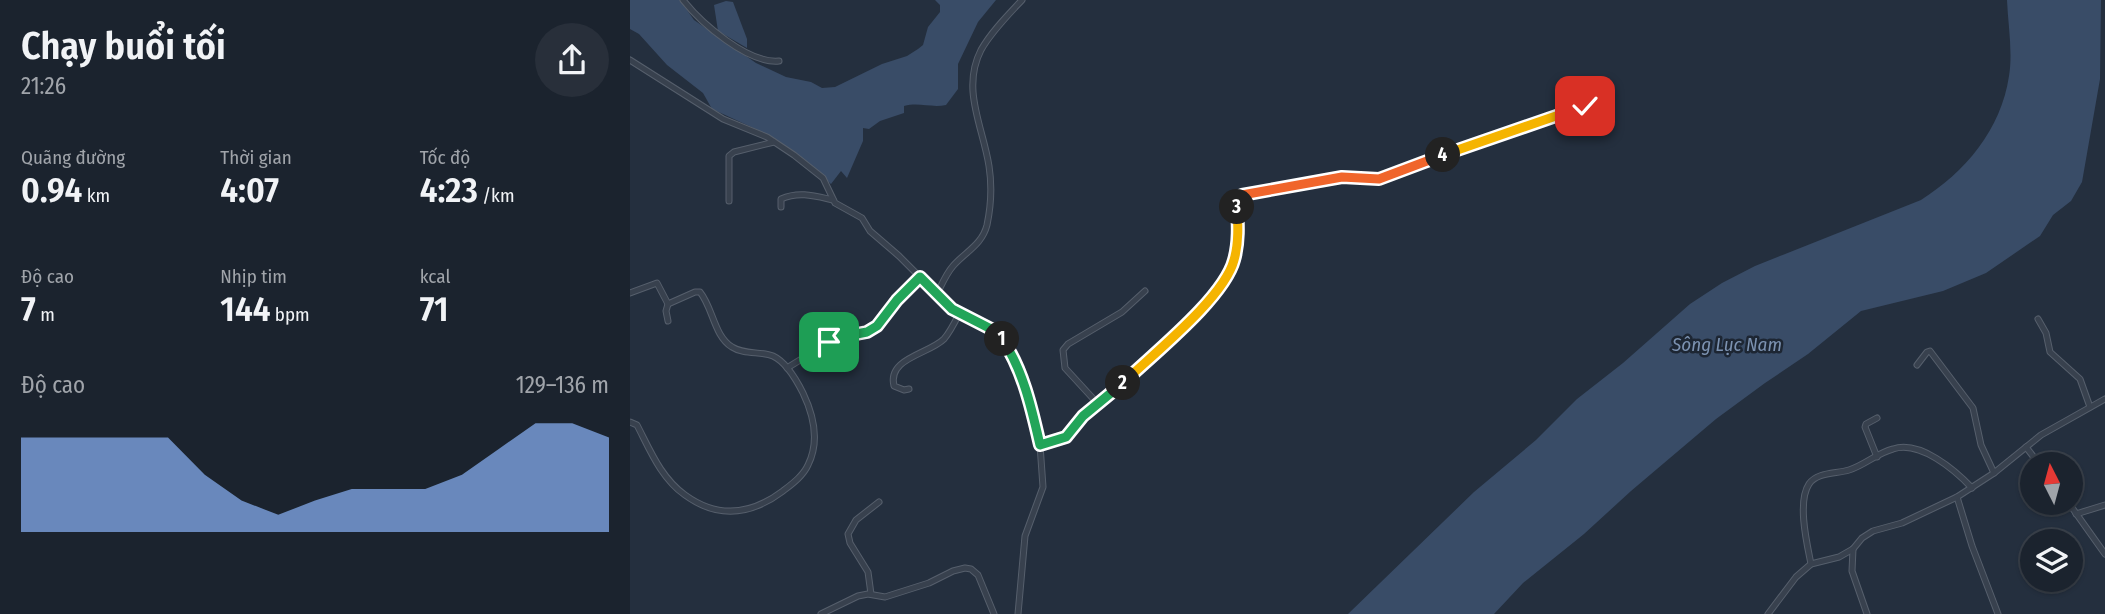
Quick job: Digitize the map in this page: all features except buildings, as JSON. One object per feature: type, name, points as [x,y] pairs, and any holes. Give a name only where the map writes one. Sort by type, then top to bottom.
[{"type":"street","points":[[683,0],[716,32],[740,49],[779,61]]},
{"type":"street","points":[[937,294],[950,268],[977,245],[986,230],[990,178],[975,115],[975,71],[977,59],[987,41],[1022,0]]},
{"type":"street","points":[[630,60],[723,119],[774,142],[823,178],[833,200]]},
{"type":"street","points":[[1040,445],[1066,437],[1083,416],[1099,405],[1201,309],[1225,281],[1235,257],[1238,235],[1237,200],[1242,195],[1342,177],[1379,179],[1585,106],[1594,109]]},
{"type":"street","points":[[729,201],[729,156],[734,152],[774,142]]},
{"type":"street","points":[[781,206],[781,199],[804,194],[833,200],[862,218],[870,231],[959,314],[993,330],[1011,352],[1035,423],[1040,445],[1043,486],[1025,536],[1018,614]]},
{"type":"street","points":[[787,368],[834,339],[872,330],[920,277]]},
{"type":"street","points":[[630,293],[655,283],[668,304],[668,321]]},
{"type":"street","points":[[1099,405],[1065,368],[1063,350],[1068,344],[1122,312],[1145,291]]},
{"type":"street","points":[[630,422],[637,425],[649,452],[683,494],[725,511],[750,510],[777,495],[801,476],[812,453],[815,430],[812,415],[802,390],[787,368],[772,356],[753,354],[731,346],[717,327],[699,292],[668,304]]},
{"type":"street","points":[[909,389],[894,386],[892,377],[897,368],[944,339],[959,314]]},
{"type":"street","points":[[2038,319],[2046,332],[2050,352],[2080,379],[2090,407]]},
{"type":"street","points":[[1917,365],[1927,352],[1932,353],[1970,404],[1981,445],[1994,472]]},
{"type":"street","points":[[1768,614],[1796,577],[1811,564],[1829,561],[1853,550],[1862,538],[1872,531],[1902,523],[1957,497],[1994,472],[2040,435],[2105,398]]},
{"type":"street","points":[[1877,418],[1865,427],[1877,457]]},
{"type":"street","points":[[2026,447],[2030,452]]},
{"type":"street","points":[[1811,564],[1805,529],[1804,499],[1810,483],[1822,475],[1862,465],[1892,449],[1911,449],[1948,465],[1972,488]]},
{"type":"street","points":[[1957,497],[1998,614]]},
{"type":"street","points":[[871,594],[868,572],[850,543],[848,534],[856,520],[879,502]]},
{"type":"street","points":[[2083,512],[2105,505]]},
{"type":"street","points":[[2077,515],[2105,554]]},
{"type":"street","points":[[1853,550],[1852,571],[1867,614]]},
{"type":"street","points":[[821,614],[858,596],[871,594],[885,597],[965,568],[978,575],[994,614]]},
{"type":"water","points":[[630,0],[680,0],[694,20],[756,63],[786,77],[811,82],[822,88],[835,87],[918,49],[923,45],[928,27],[940,12],[940,5],[935,0],[996,0],[978,22],[958,64],[958,89],[946,105],[904,106],[904,113],[880,121],[869,129],[863,128],[863,141],[847,178],[841,171],[831,184],[811,166],[760,131],[712,109],[703,93],[667,65],[639,34],[630,29]]},
{"type":"water","name":"Sông Lục Nam","points":[[2007,0],[2101,0],[2100,79],[2082,182],[2071,201],[2053,215],[2040,236],[1986,273],[1943,291],[1861,311],[1808,354],[1716,419],[1584,534],[1523,583],[1494,614],[1348,614],[1474,492],[1536,440],[1577,399],[1690,304],[1755,266],[1921,200],[1966,163],[1989,132],[2005,96],[2011,58]]},
{"type":"water","points":[[733,2],[747,39],[747,48],[718,31],[714,5]]},
{"type":"route","points":[[829,342],[872,330],[884,320],[890,308],[920,277],[952,309],[998,334],[1015,361],[1040,445],[1058,441],[1066,437],[1083,416],[1099,405],[1201,309],[1225,281],[1234,263],[1238,235],[1237,200],[1242,195],[1342,177],[1379,179],[1392,176],[1585,106]]}]
